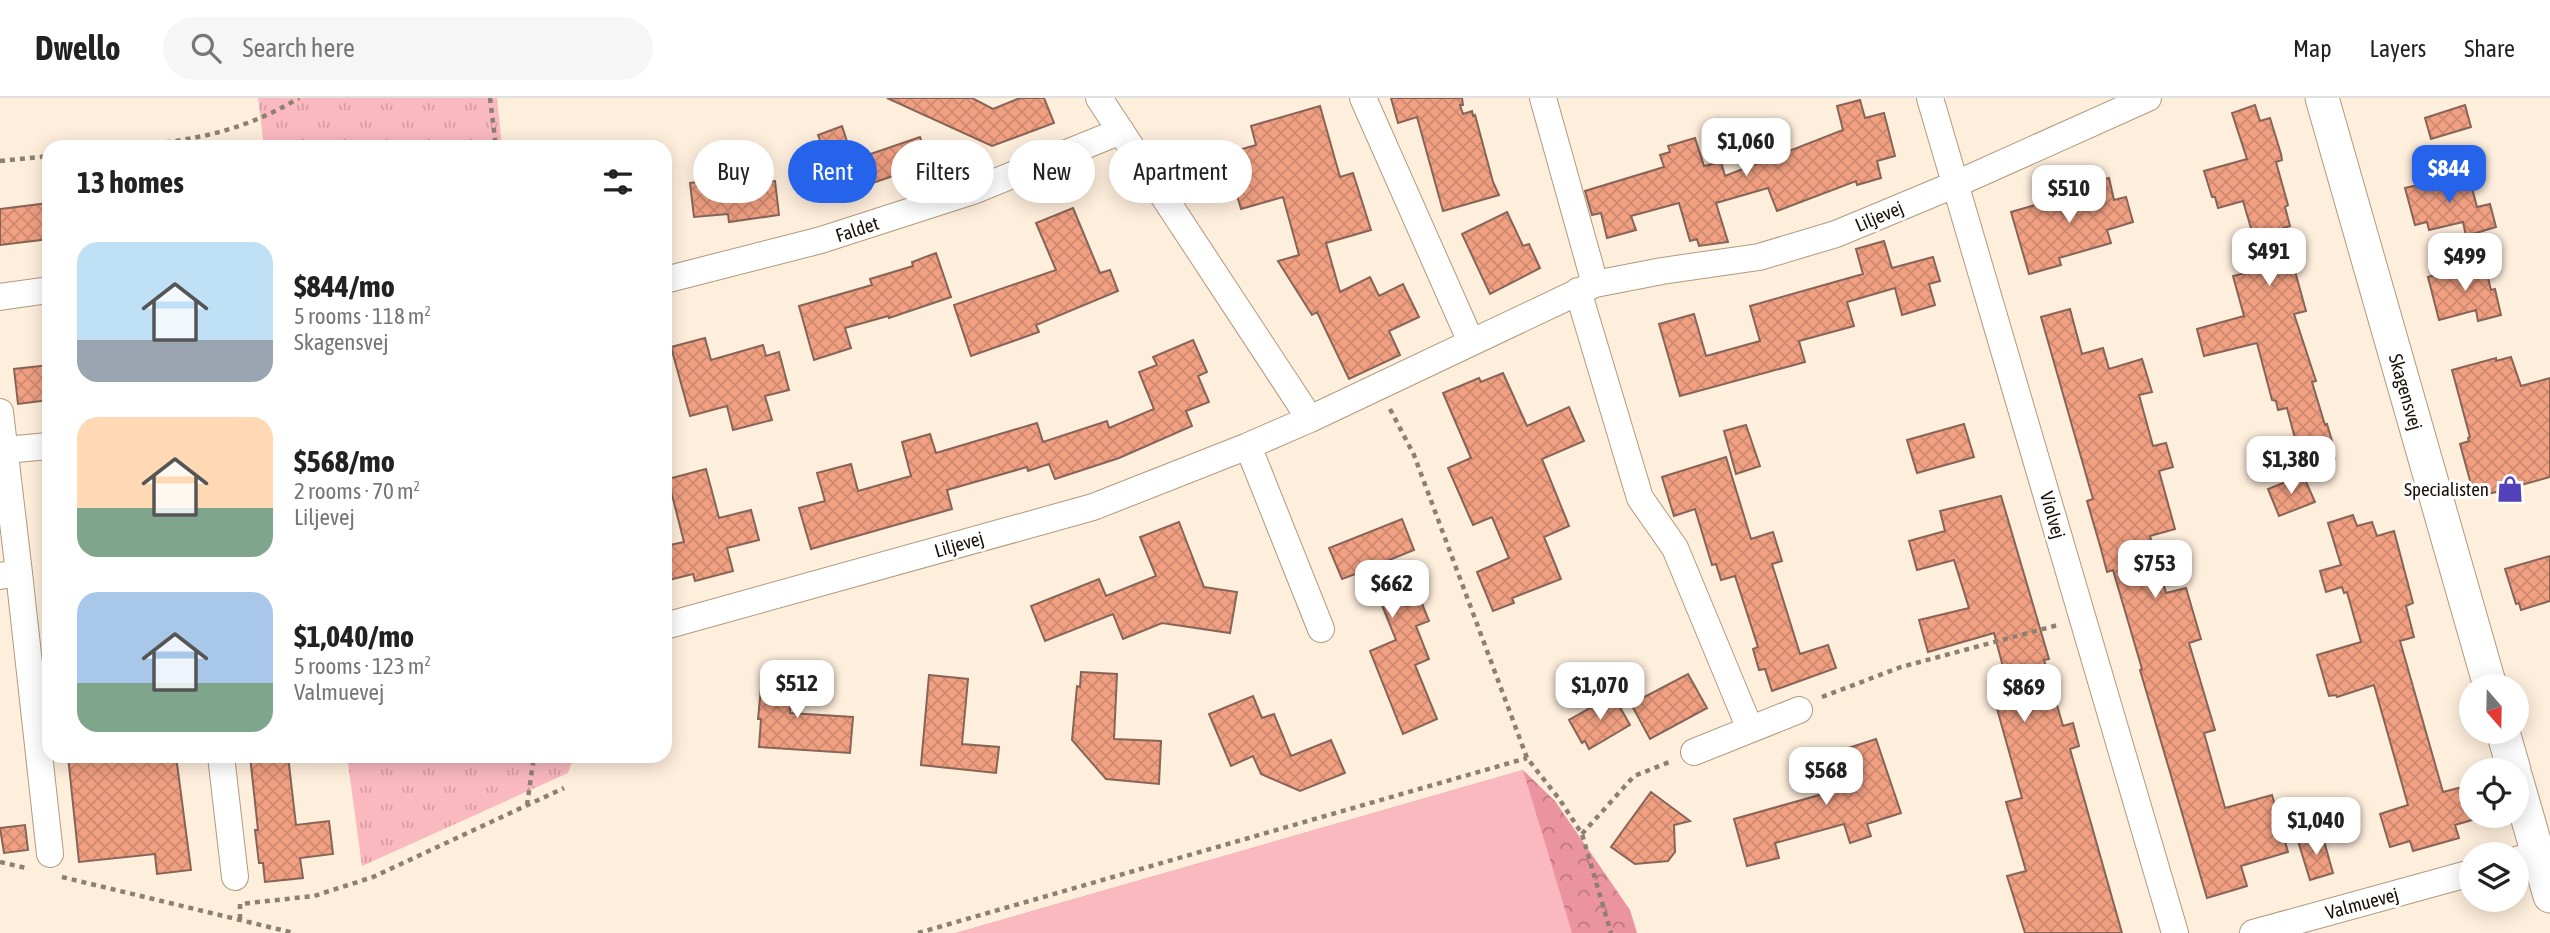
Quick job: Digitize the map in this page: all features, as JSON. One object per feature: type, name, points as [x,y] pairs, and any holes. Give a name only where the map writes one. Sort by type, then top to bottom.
[{"type":"street","points":[[1099,98],[1310,419]]},
{"type":"street","points":[[1363,98],[1471,342]]},
{"type":"street","points":[[1543,98],[1640,498],[1675,548],[1750,729]]},
{"type":"street","name":"Violvej","points":[[1930,98],[2175,933]]},
{"type":"street","name":"Liljevej","points":[[672,624],[1093,507],[1310,419],[1587,288],[1662,271],[1759,257],[1836,234],[1956,184],[2148,98]]},
{"type":"street","name":"Skagensvej","points":[[2322,98],[2487,674]]},
{"type":"street","name":"Faldet","points":[[672,278],[846,232],[973,191],[1121,131]]},
{"type":"street","points":[[0,297],[42,291]]},
{"type":"street","points":[[0,412],[5,450],[9,574],[42,711]]},
{"type":"street","points":[[1248,446],[1321,629]]},
{"type":"street","points":[[5,450],[42,447]]},
{"type":"street","points":[[1694,752],[1799,710]]},
{"type":"street","points":[[45,763],[52,864]]},
{"type":"street","points":[[222,763],[235,877]]},
{"type":"street","points":[[2529,860],[2550,895]]},
{"type":"street","name":"Valmuevej","points":[[2253,933],[2459,876]]},
{"type":"path","points":[[191,140],[212,136],[270,116],[299,98]]},
{"type":"path","points":[[490,98],[495,140]]},
{"type":"path","points":[[0,161],[42,157]]},
{"type":"path","points":[[1378,386],[1414,455],[1527,758],[1560,800],[1582,834],[1611,933]]},
{"type":"path","points":[[1799,710],[1812,701],[1901,667],[2083,618]]},
{"type":"path","points":[[1582,834],[1634,776],[1694,752]]},
{"type":"path","points":[[918,933],[1527,758]]},
{"type":"path","points":[[527,805],[533,763]]},
{"type":"path","points":[[240,919],[240,904],[314,896],[373,877],[564,788]]},
{"type":"path","points":[[0,862],[27,868]]},
{"type":"path","points":[[52,864],[294,933]]},
{"type":"green space","points":[[258,98],[497,98],[501,140],[263,140]]},
{"type":"green space","points":[[348,763],[572,763],[568,773],[362,866]]},
{"type":"green space","points":[[1523,770],[1555,801],[1630,910],[1637,933],[956,933]]},
{"type":"green space","points":[[1523,770],[1572,933],[956,933]]},
{"type":"building","points":[[887,98],[972,98],[993,109],[1020,98],[1044,98],[1054,123],[994,145],[994,140],[979,140]]},
{"type":"building","points":[[1391,98],[1462,98],[1463,105],[1460,105],[1463,114],[1472,111],[1473,116],[1475,115],[1499,195],[1443,211],[1417,117],[1398,123]]},
{"type":"building","points":[[1860,100],[1865,118],[1884,113],[1895,156],[1877,161],[1881,178],[1857,185],[1856,181],[1777,211],[1768,188],[1716,203],[1728,242],[1699,246],[1697,239],[1690,241],[1679,203],[1631,216],[1636,230],[1607,238],[1601,213],[1592,215],[1585,191],[1664,167],[1660,155],[1670,152],[1668,146],[1695,138],[1704,166],[1721,162],[1725,176],[1843,130],[1837,106]]},
{"type":"building","points":[[2255,105],[2260,121],[2270,118],[2281,154],[2282,160],[2276,162],[2288,205],[2285,207],[2290,226],[2283,228],[2306,311],[2294,314],[2316,381],[2312,382],[2334,448],[2335,459],[2303,469],[2287,408],[2278,410],[2276,401],[2272,400],[2257,343],[2204,356],[2197,329],[2244,316],[2233,276],[2263,269],[2243,201],[2218,208],[2204,171],[2247,159],[2232,113]]},
{"type":"building","points":[[2465,105],[2471,127],[2431,139],[2425,118]]},
{"type":"building","points":[[1320,106],[1340,177],[1353,173],[1371,230],[1326,243],[1340,292],[1370,277],[1379,296],[1403,284],[1419,317],[1389,331],[1400,355],[1349,379],[1317,312],[1312,315],[1278,261],[1299,255],[1283,197],[1241,209],[1239,203],[1252,203],[1252,146],[1256,145],[1251,126]]},
{"type":"building","points":[[842,126],[847,140],[820,140],[818,135]]},
{"type":"building","points":[[891,147],[891,177],[877,181],[877,152]]},
{"type":"building","points":[[2468,173],[2477,207],[2490,204],[2496,227],[2466,236],[2463,222],[2429,230],[2427,222],[2415,225],[2405,188]]},
{"type":"building","points":[[2109,178],[2114,200],[2126,197],[2133,222],[2107,230],[2111,243],[2059,258],[2061,265],[2029,274],[2011,212],[2077,193],[2075,187]]},
{"type":"building","points":[[775,181],[779,215],[729,222],[728,214],[694,217],[690,183],[693,183],[693,203],[774,203]]},
{"type":"building","points":[[42,204],[42,240],[0,245],[0,209]]},
{"type":"building","points":[[1073,208],[1100,273],[1110,270],[1118,291],[1036,325],[1039,332],[971,356],[954,305],[1056,270],[1036,223]]},
{"type":"building","points":[[1507,212],[1523,246],[1529,244],[1540,268],[1490,294],[1462,234]]},
{"type":"building","points":[[1884,241],[1892,268],[1933,257],[1940,281],[1929,284],[1935,305],[1902,315],[1895,288],[1847,302],[1854,326],[1799,341],[1805,362],[1680,396],[1659,324],[1694,314],[1706,356],[1760,341],[1750,306],[1863,274],[1856,249]]},
{"type":"building","points":[[936,253],[951,297],[889,318],[888,316],[845,328],[851,348],[814,360],[799,306],[872,285],[870,279],[913,266],[912,262]]},
{"type":"building","points":[[2484,262],[2491,290],[2495,289],[2501,315],[2478,321],[2476,310],[2439,320],[2428,277]]},
{"type":"building","points":[[2070,309],[2082,354],[2103,348],[2109,369],[2142,359],[2152,392],[2139,395],[2153,446],[2166,443],[2173,467],[2159,471],[2175,529],[2150,536],[2166,593],[2186,588],[2201,639],[2189,643],[2215,730],[2204,733],[2225,808],[2272,795],[2288,852],[2241,866],[2247,886],[2207,898],[2113,570],[2107,572],[2087,501],[2093,499],[2041,317]]},
{"type":"building","points":[[705,338],[711,360],[763,345],[766,356],[779,352],[789,390],[765,396],[772,420],[733,430],[727,406],[690,416],[672,347]]},
{"type":"building","points":[[1193,340],[1207,372],[1198,376],[1209,402],[1186,411],[1192,426],[1119,458],[1055,479],[1049,464],[1028,471],[1027,467],[947,490],[952,509],[811,549],[799,508],[825,501],[817,473],[851,464],[858,491],[911,476],[902,442],[930,434],[936,453],[1037,423],[1043,442],[1107,421],[1109,428],[1154,409],[1139,372],[1157,365],[1153,357]]},
{"type":"building","points":[[2511,357],[2521,386],[2550,378],[2550,477],[2485,495],[2484,492],[2474,495],[2460,444],[2469,441],[2470,437],[2452,370],[2496,358],[2496,361]]},
{"type":"building","points":[[42,366],[42,401],[18,404],[14,369]]},
{"type":"building","points":[[1503,373],[1527,426],[1569,407],[1584,441],[1542,459],[1569,526],[1544,537],[1561,579],[1512,598],[1514,603],[1493,611],[1477,572],[1509,558],[1492,517],[1473,525],[1448,468],[1471,458],[1443,393],[1479,378],[1481,382]]},
{"type":"building","points":[[1964,424],[1974,457],[1917,473],[1907,440]]},
{"type":"building","points":[[1746,425],[1760,466],[1736,474],[1724,431]]},
{"type":"building","points":[[1726,457],[1751,539],[1773,532],[1782,561],[1772,564],[1800,654],[1828,645],[1836,668],[1772,691],[1765,669],[1759,670],[1753,649],[1758,647],[1735,576],[1721,580],[1716,564],[1712,565],[1695,509],[1674,516],[1662,477]]},
{"type":"building","points":[[706,469],[719,518],[751,510],[759,540],[727,548],[733,571],[695,581],[693,574],[672,579],[672,545],[684,542],[672,495],[672,478]]},
{"type":"building","points":[[2303,475],[2315,502],[2279,516],[2268,489]]},
{"type":"building","points":[[2001,496],[2049,659],[2044,660],[2063,726],[2073,723],[2079,746],[2070,749],[2122,933],[2025,933],[2007,876],[2026,871],[2006,802],[2022,798],[1994,698],[2010,693],[1994,633],[1928,652],[1919,620],[1969,608],[1954,560],[1917,570],[1909,541],[1945,531],[1940,511]]},
{"type":"building","points":[[2353,515],[2357,526],[2372,522],[2377,536],[2394,531],[2413,603],[2406,606],[2414,637],[2400,641],[2443,792],[2459,788],[2459,824],[2455,825],[2459,838],[2413,851],[2410,841],[2390,847],[2380,814],[2408,805],[2374,685],[2337,697],[2329,696],[2317,655],[2361,642],[2347,592],[2344,593],[2342,587],[2326,592],[2320,571],[2341,565],[2328,523]]},
{"type":"building","points":[[1402,519],[1414,550],[1389,560],[1407,606],[1421,601],[1429,621],[1416,626],[1429,659],[1415,665],[1437,719],[1403,734],[1370,651],[1396,640],[1366,570],[1342,579],[1329,548]]},
{"type":"building","points":[[1179,522],[1204,587],[1237,592],[1230,633],[1162,623],[1123,639],[1113,614],[1045,641],[1031,606],[1099,579],[1106,596],[1156,576],[1140,537]]},
{"type":"building","points":[[2550,556],[2550,601],[2521,610],[2519,603],[2516,604],[2505,569]]},
{"type":"building","points":[[763,667],[793,670],[790,713],[853,717],[850,753],[759,747],[761,719],[758,719]]},
{"type":"building","points":[[1081,672],[1117,674],[1114,739],[1161,741],[1159,784],[1106,779],[1072,740],[1077,686],[1080,687]]},
{"type":"building","points":[[1688,674],[1707,708],[1650,739],[1631,704]]},
{"type":"building","points":[[929,675],[968,679],[962,744],[999,747],[996,773],[921,765]]},
{"type":"building","points":[[1613,695],[1630,725],[1589,749],[1585,741],[1582,743],[1569,720]]},
{"type":"building","points":[[1253,696],[1262,718],[1274,714],[1291,756],[1331,740],[1345,773],[1300,791],[1261,774],[1253,756],[1231,766],[1209,714]]},
{"type":"building","points":[[1876,739],[1901,813],[1867,824],[1871,836],[1850,843],[1844,824],[1775,843],[1779,858],[1747,866],[1734,819],[1848,787],[1836,752]]},
{"type":"building","points":[[69,763],[177,763],[191,870],[157,874],[155,854],[79,862]]},
{"type":"building","points":[[251,763],[289,763],[296,825],[329,821],[333,854],[300,858],[303,878],[265,882],[263,863],[259,863],[255,830],[258,830]]},
{"type":"building","points":[[1651,792],[1690,821],[1674,825],[1675,852],[1668,861],[1635,864],[1611,847]]},
{"type":"building","points":[[25,825],[28,850],[4,853],[0,828]]},
{"type":"building","points":[[2322,834],[2333,873],[2310,880],[2298,841]]},
{"type":"place","name":"Specialisten","points":[[2510,489]]}]
